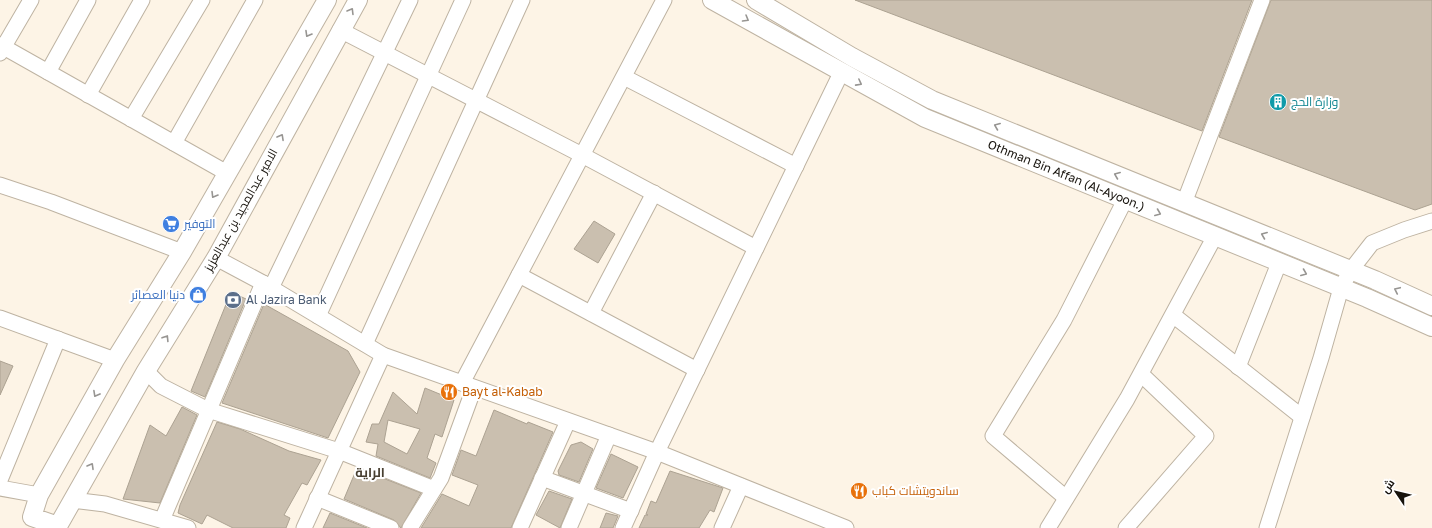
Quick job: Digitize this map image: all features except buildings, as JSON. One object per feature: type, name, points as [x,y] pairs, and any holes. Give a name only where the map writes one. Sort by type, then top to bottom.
[{"type":"main road","points":[[57,527],[30,523],[39,495],[115,360],[182,252],[327,0]]},
{"type":"main road","name":"الامير عبدالمجيد بن عبدالعزيز","points":[[57,527],[146,371],[216,258],[340,30],[358,0]]},
{"type":"main road","name":"Othman Bin Affan (Al-Ayoon.)","points":[[712,0],[841,73],[925,118],[1279,262],[1432,327]]},
{"type":"main road","name":"Othman Bin Affan (Al-Ayoon.)","points":[[756,0],[852,57],[932,100],[1351,270],[1432,306]]},
{"type":"main road","points":[[244,144],[270,158]]},
{"type":"street","points":[[31,0],[1,48],[48,72],[227,173]]},
{"type":"street","points":[[48,72],[88,0]]},
{"type":"street","points":[[88,95],[142,0]]},
{"type":"street","points":[[131,119],[202,0]]},
{"type":"street","points":[[174,143],[255,0]]},
{"type":"street","points":[[162,520],[208,410],[267,285],[386,54],[410,0]]},
{"type":"street","points":[[318,316],[428,75],[464,0]]},
{"type":"street","points":[[365,344],[522,0]]},
{"type":"street","points":[[410,528],[441,478],[468,385],[519,275],[664,0]]},
{"type":"street","points":[[1184,203],[1262,0]]},
{"type":"street","points":[[340,30],[582,155],[756,248]]},
{"type":"street","points":[[623,528],[697,370],[841,73]]},
{"type":"street","points":[[624,77],[796,166]]},
{"type":"street","points":[[0,185],[51,202],[182,252]]},
{"type":"street","points":[[591,313],[654,193]]},
{"type":"street","points":[[1066,498],[993,436],[1064,320],[1126,200]]},
{"type":"street","points":[[1267,528],[1341,288],[1351,270],[1372,243],[1432,221]]},
{"type":"street","points":[[1048,528],[1141,374],[1215,236]]},
{"type":"street","points":[[216,258],[267,285],[384,355],[658,452],[846,528]]},
{"type":"street","points":[[1238,366],[1279,262]]},
{"type":"street","points":[[519,275],[697,370]]},
{"type":"street","points":[[1172,315],[1302,417]]},
{"type":"street","points":[[0,319],[115,360]]},
{"type":"street","points":[[0,480],[58,339]]},
{"type":"street","points":[[304,528],[384,355]]},
{"type":"street","points":[[146,371],[160,386],[208,410],[340,451],[434,489]]},
{"type":"street","points":[[1126,528],[1206,436],[1141,374]]},
{"type":"street","points":[[525,526],[542,478],[568,421]]},
{"type":"street","points":[[570,528],[609,435]]},
{"type":"street","points":[[542,478],[631,511]]},
{"type":"street","points":[[722,528],[741,486]]},
{"type":"street","points":[[0,488],[39,495]]},
{"type":"street","points":[[317,498],[391,528]]},
{"type":"street","points":[[72,500],[105,504],[188,528]]},
{"type":"place","name":"وزارة الحج","points":[[1278,102]]},
{"type":"place","name":"التوفير","points":[[171,224]]},
{"type":"place","name":"دنيا العصائر","points":[[198,295]]},
{"type":"place","name":"Al Jazira Bank","points":[[233,300]]},
{"type":"place","name":"Bayt al-Kabab","points":[[449,392]]},
{"type":"place","name":"ساندويتشات كباب","points":[[859,491]]},
{"type":"district","name":"الراية","points":[[370,472]]}]
